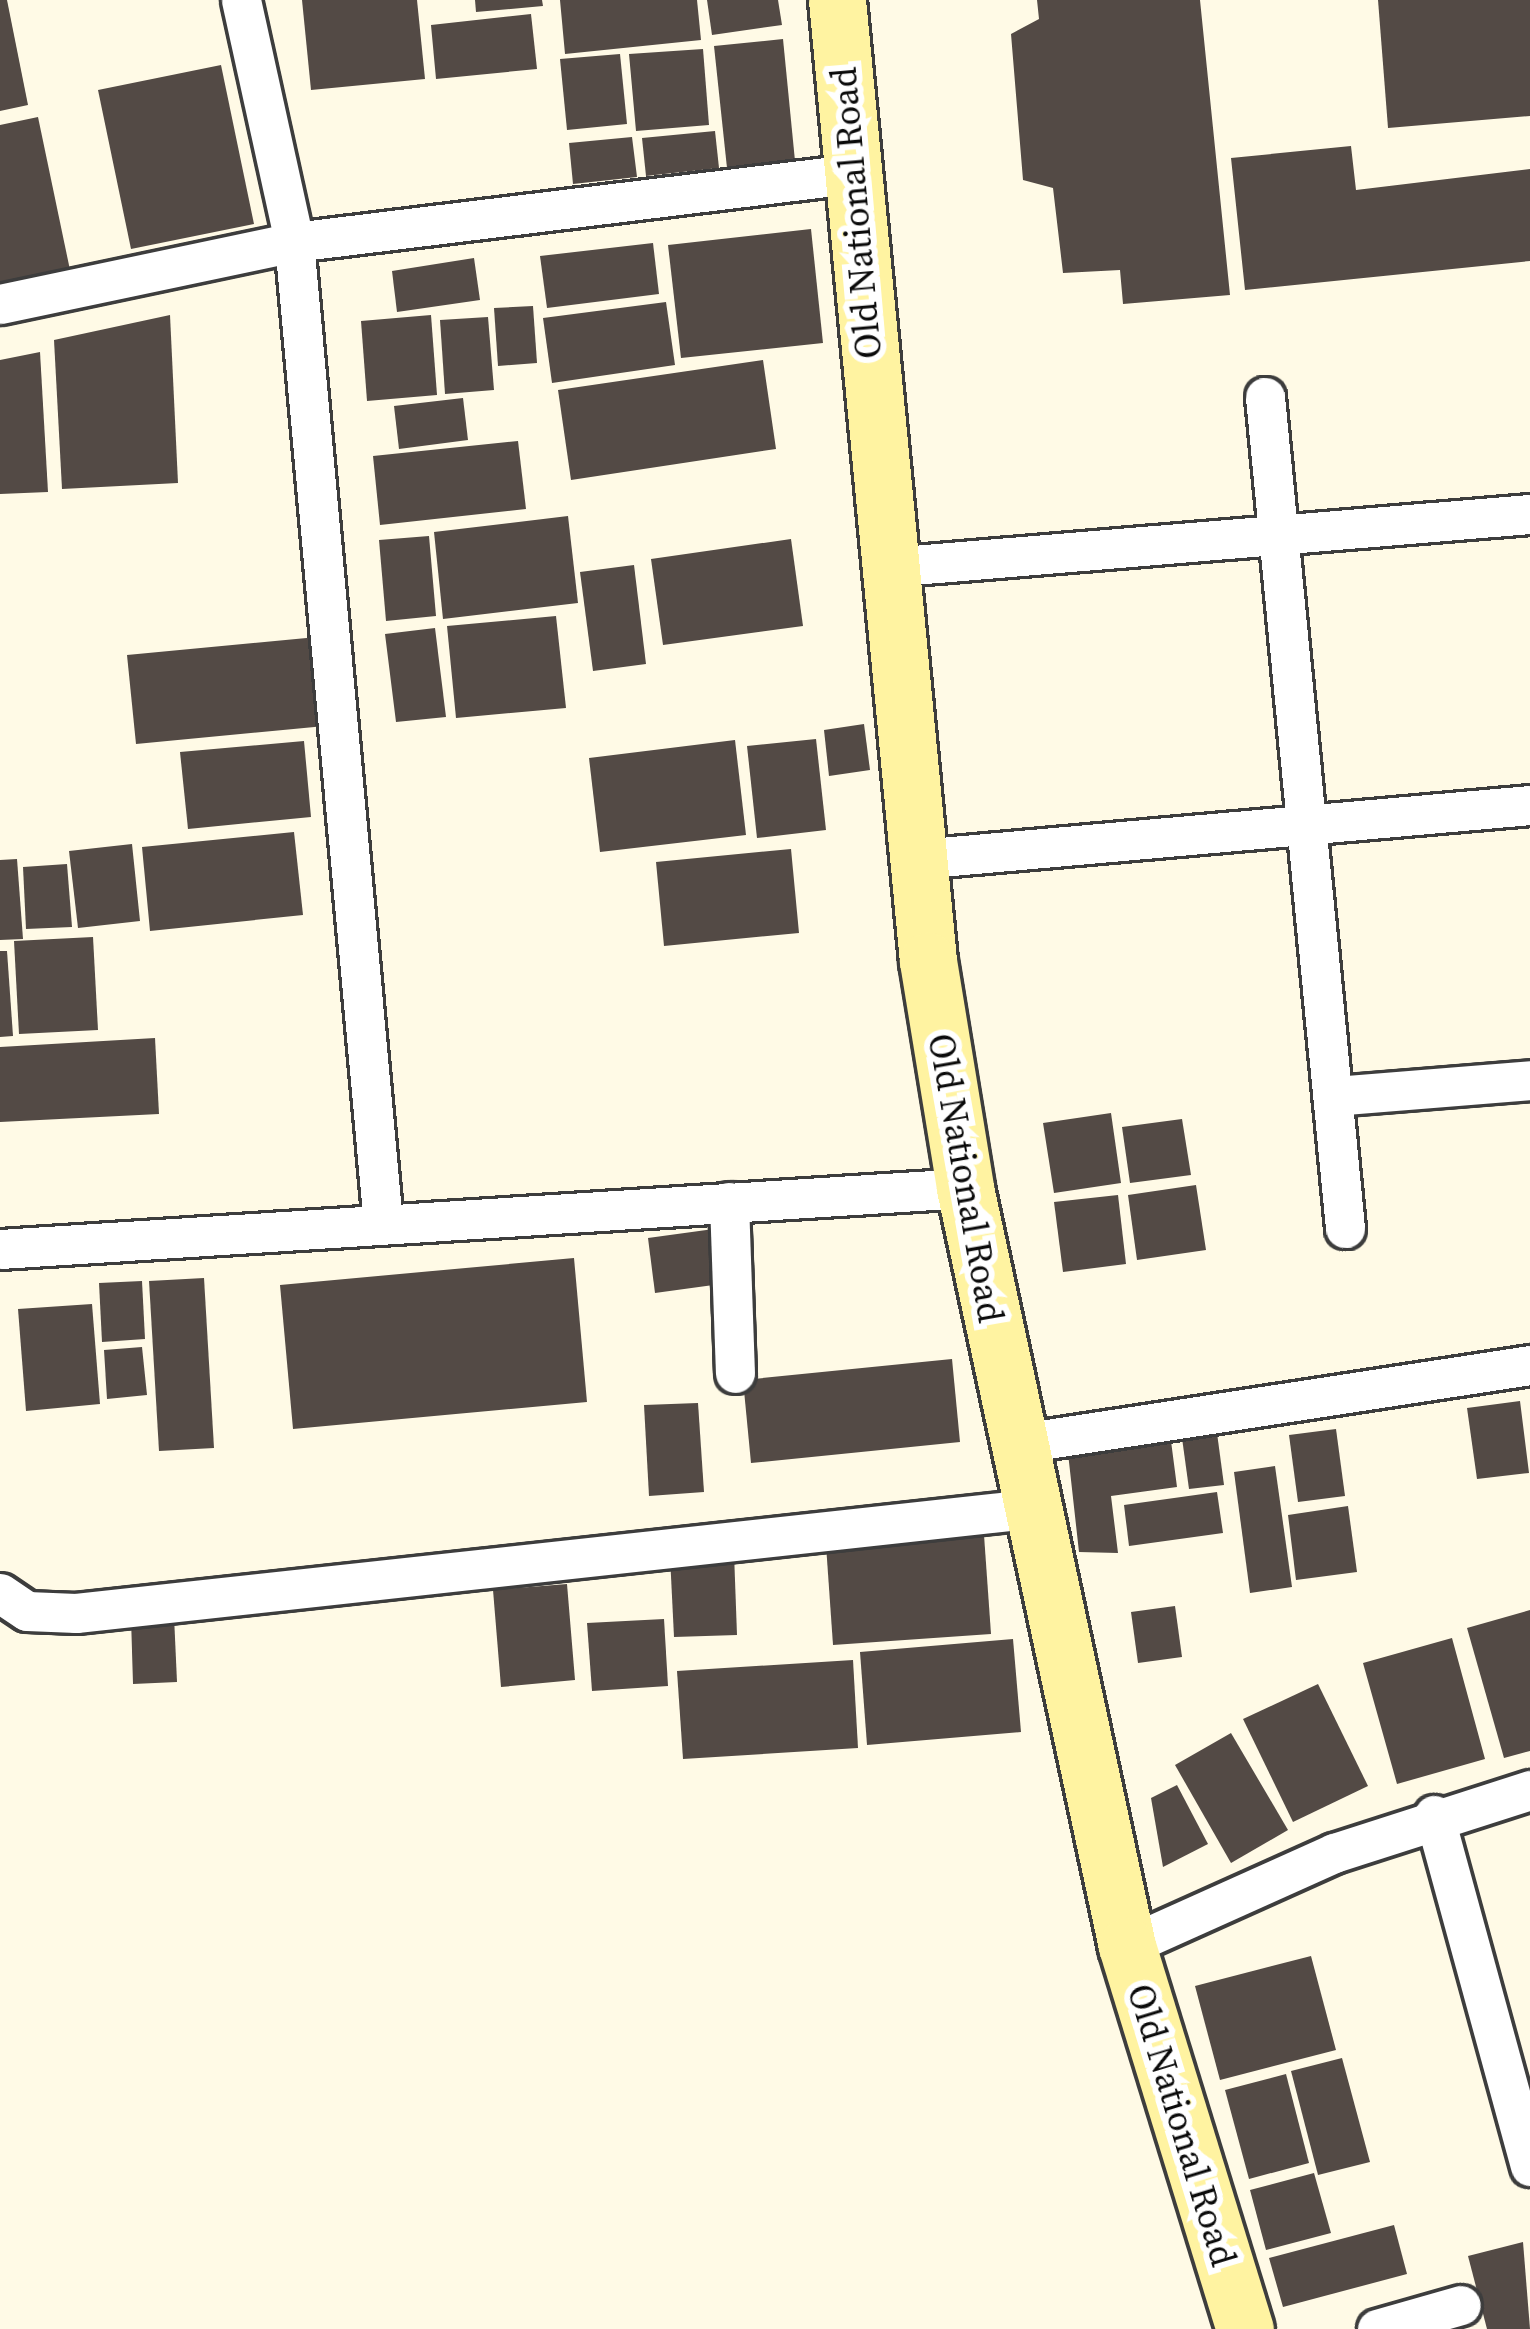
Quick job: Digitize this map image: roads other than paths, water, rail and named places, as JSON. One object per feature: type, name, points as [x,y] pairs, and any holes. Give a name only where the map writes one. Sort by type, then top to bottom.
[{"type":"main road","name":"Old National Road","points":[[837,0],[918,859],[965,1188],[1015,1444],[1126,1946],[1245,2329]]},
{"type":"street","points":[[241,0],[294,242],[383,1223]]},
{"type":"street","points":[[0,304],[294,242],[850,174]]},
{"type":"street","points":[[1265,398],[1282,536],[1345,1228]]},
{"type":"street","points":[[889,566],[1530,514]]},
{"type":"street","points":[[918,859],[1530,805]]},
{"type":"street","points":[[1333,1096],[1530,1080]]},
{"type":"street","points":[[0,1250],[965,1188]]},
{"type":"street","points":[[729,1202],[736,1373]]},
{"type":"street","points":[[1015,1444],[1530,1365]]},
{"type":"street","points":[[0,1593],[27,1611],[76,1613],[1030,1509]]},
{"type":"street","points":[[1126,1946],[1434,1815],[1530,1790]]},
{"type":"street","points":[[1434,1815],[1530,2166]]},
{"type":"street","points":[[1377,2329],[1461,2305]]}]
